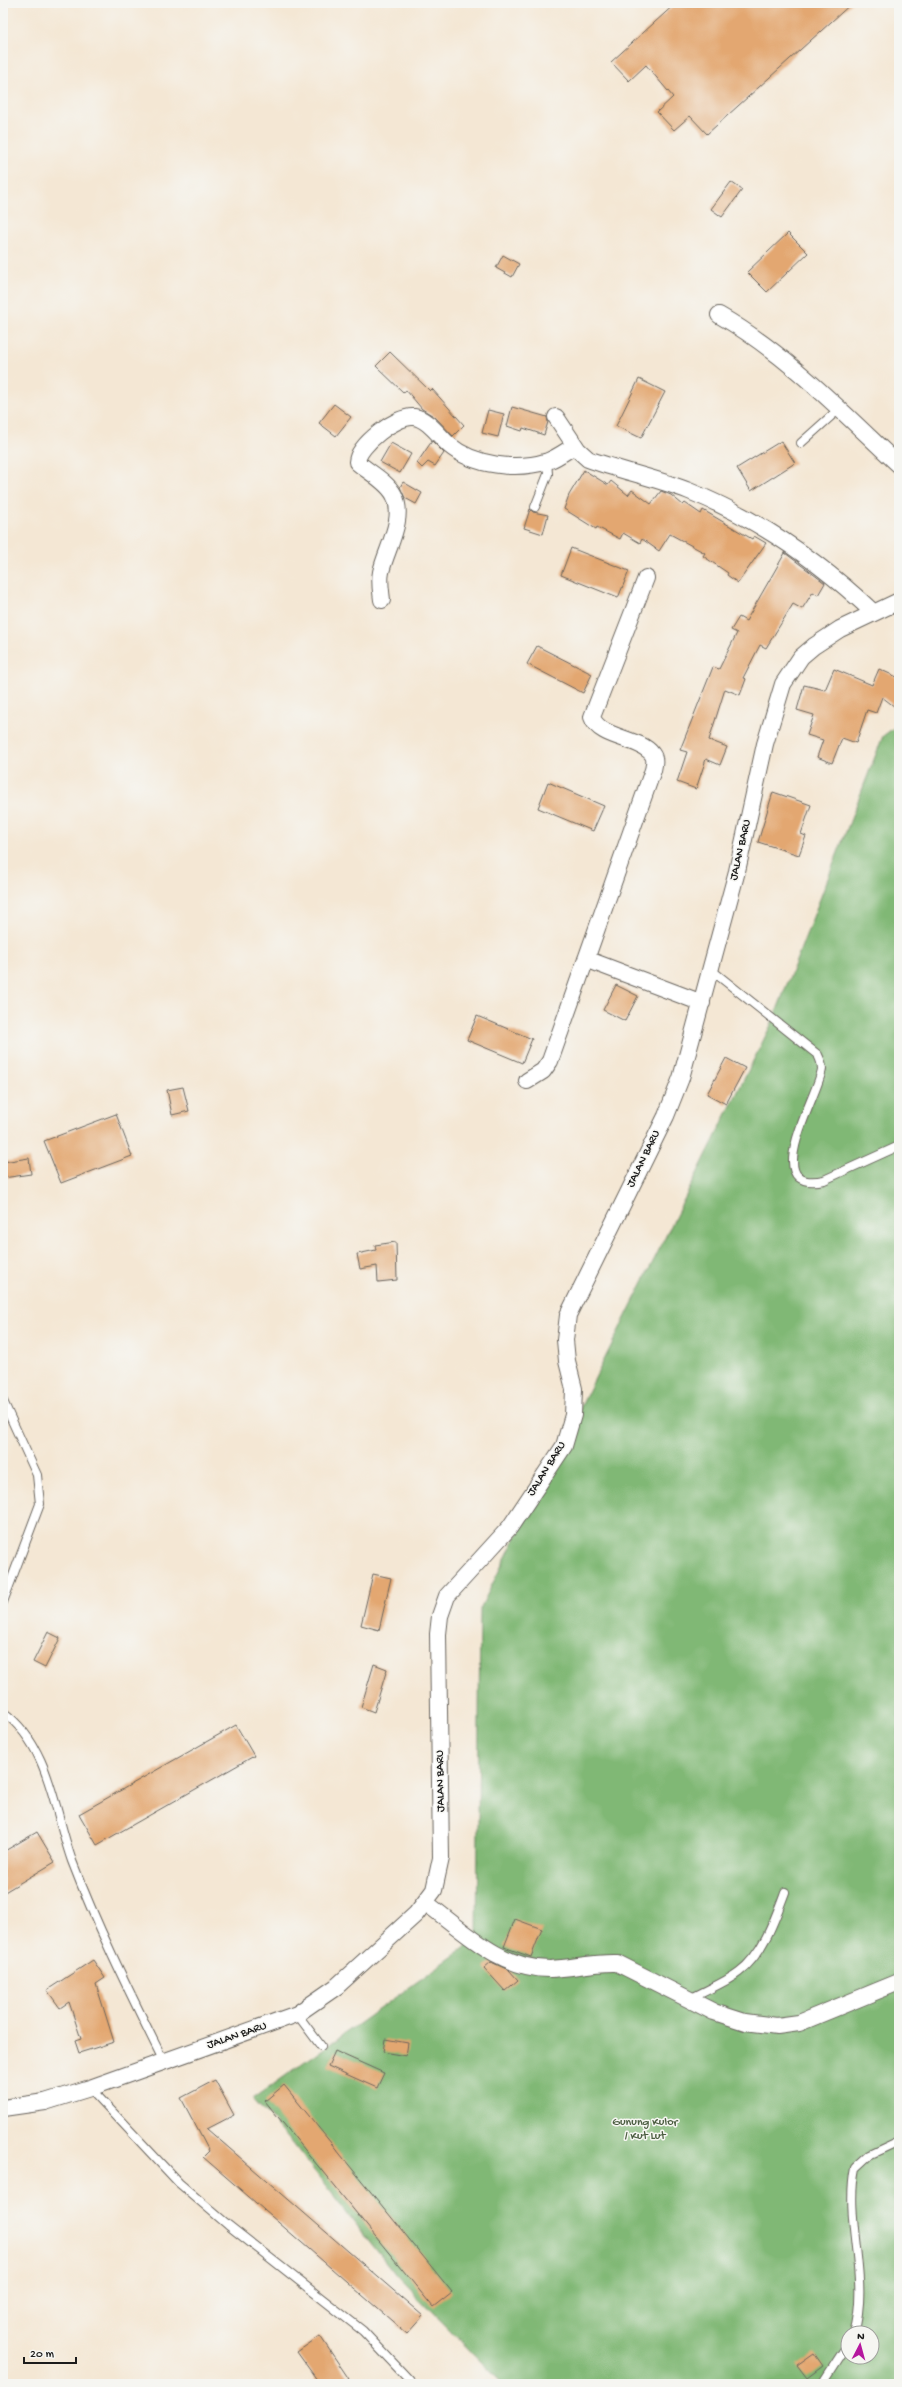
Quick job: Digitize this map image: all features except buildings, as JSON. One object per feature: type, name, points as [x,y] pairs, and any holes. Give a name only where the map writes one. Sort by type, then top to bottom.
[{"type":"street","points":[[719,316],[747,332],[839,409],[899,465]]},
{"type":"street","points":[[382,600],[380,573],[397,522],[396,504],[394,495],[385,484],[357,462],[358,456],[367,442],[404,418],[413,417],[423,420],[460,452],[483,462],[518,466],[547,461],[574,446]]},
{"type":"street","points":[[556,417],[574,446],[588,459],[690,492],[770,533],[825,569],[874,613]]},
{"type":"street","points":[[527,1081],[543,1071],[550,1061],[653,770],[652,754],[645,748],[597,727],[592,717],[646,578]]},
{"type":"street","name":"JALAN BARU","points":[[3,2108],[45,2102],[90,2088],[163,2060],[297,2014],[336,1987],[426,1903],[434,1890],[441,1858],[438,1634],[440,1616],[448,1596],[510,1527],[564,1446],[573,1415],[574,1396],[565,1340],[568,1315],[666,1116],[681,1078],[736,871],[765,744],[783,684],[801,657],[814,646],[840,629],[899,601]]},
{"type":"street","points":[[586,959],[702,1003]]},
{"type":"street","points":[[426,1903],[492,1952],[515,1964],[551,1969],[603,1962],[617,1963],[714,2012],[745,2022],[776,2026],[799,2023],[899,1982]]},
{"type":"lane","points":[[801,443],[839,409]]},
{"type":"lane","points":[[535,507],[548,474],[547,461]]},
{"type":"lane","points":[[710,969],[818,1055],[822,1070],[797,1134],[793,1157],[795,1173],[799,1179],[811,1183],[824,1180],[899,1146]]},
{"type":"lane","points":[[3,1401],[37,1475],[40,1504],[3,1602]]},
{"type":"lane","points":[[3,1712],[26,1736],[48,1777],[72,1861],[110,1949],[163,2060]]},
{"type":"lane","points":[[690,1999],[740,1972],[755,1954],[772,1926],[785,1892]]},
{"type":"lane","points":[[297,2014],[321,2046]]},
{"type":"lane","points":[[90,2088],[179,2183],[234,2230],[363,2331],[413,2384]]},
{"type":"lane","points":[[857,2325],[860,2314],[853,2196],[855,2168],[869,2155],[899,2141]]},
{"type":"lane","points":[[822,2384],[840,2356]]},
{"type":"green space","name":"Gunung Kulor / Kut Lut","points":[[899,724],[899,2384],[503,2384],[396,2275],[294,2145],[253,2099],[477,1939],[480,1609],[772,1023],[883,736]]}]
